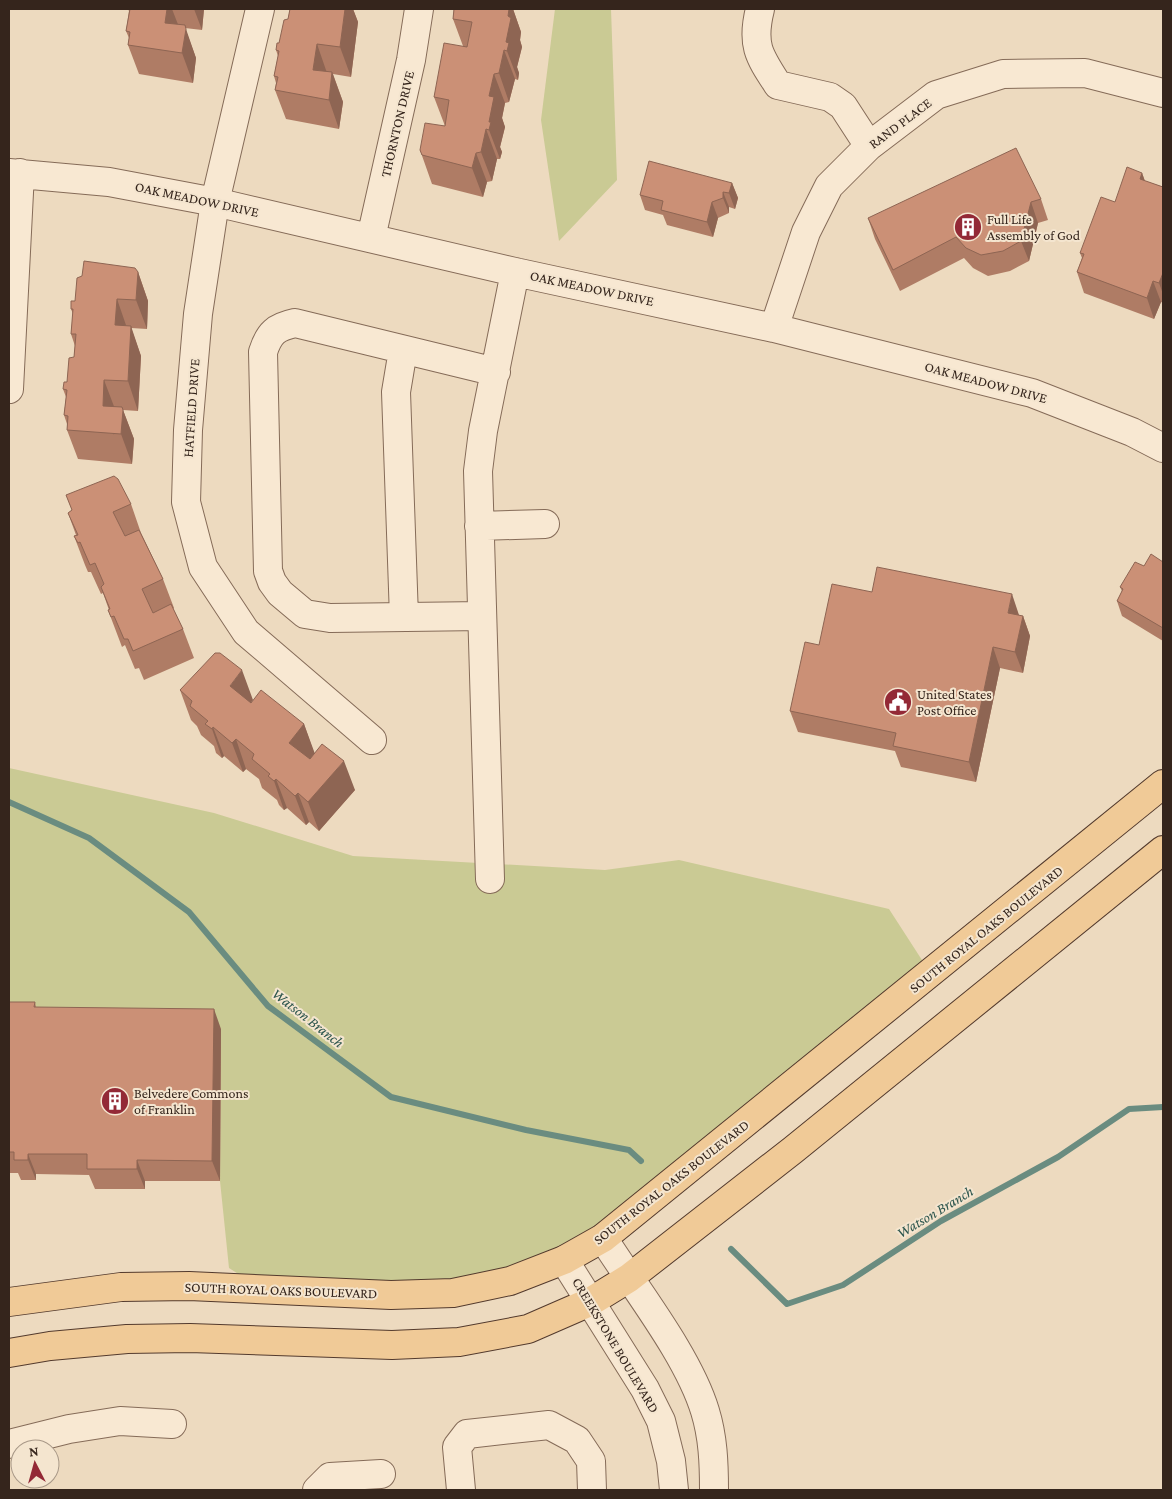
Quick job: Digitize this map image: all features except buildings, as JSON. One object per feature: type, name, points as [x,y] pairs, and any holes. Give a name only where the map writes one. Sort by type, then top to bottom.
[{"type":"main road","name":"SOUTH ROYAL OAKS BOULEVARD","points":[[9,1302],[121,1287],[189,1286],[391,1295],[453,1293],[510,1281],[564,1260],[603,1238],[1163,784]]},
{"type":"main road","points":[[9,1353],[50,1346],[127,1339],[190,1338],[392,1345],[460,1342],[528,1329],[590,1302],[628,1278],[792,1150],[1163,850]]},
{"type":"street","name":"HATFIELD DRIVE","points":[[260,9],[215,202],[198,314],[186,502],[203,567],[246,632],[372,740]]},
{"type":"street","name":"THORNTON DRIVE","points":[[371,238],[411,60],[418,9]]},
{"type":"street","points":[[760,9],[756,23],[758,54],[778,85],[830,97],[843,106],[868,146]]},
{"type":"street","name":"RAND PLACE","points":[[774,328],[806,232],[829,186],[868,146],[936,96],[1003,74],[1085,73],[1163,93]]},
{"type":"street","name":"OAK MEADOW DRIVE","points":[[14,173],[109,182],[215,202],[515,272],[774,328],[1032,392],[1132,432],[1163,448]]},
{"type":"street","points":[[9,389],[14,173]]},
{"type":"street","points":[[490,879],[478,471],[483,431],[515,272]]},
{"type":"street","points":[[482,616],[330,618],[305,614],[280,593],[272,582],[268,571],[263,352],[268,338],[275,328],[295,323],[496,372]]},
{"type":"street","points":[[403,350],[396,392],[404,617]]},
{"type":"street","points":[[479,526],[545,524]]},
{"type":"street","points":[[603,1238],[688,1370],[705,1411],[714,1454],[714,1490]]},
{"type":"street","name":"CREEKSTONE BOULEVARD","points":[[564,1260],[645,1389],[661,1421],[671,1461],[674,1490]]},
{"type":"street","points":[[9,1444],[69,1428],[120,1422],[172,1424]]},
{"type":"street","points":[[461,1490],[457,1447],[467,1434],[549,1425],[577,1440],[591,1461],[592,1490]]},
{"type":"street","points":[[317,1490],[330,1477],[381,1474]]},
{"type":"green space","points":[[555,9],[611,9],[617,180],[559,241],[541,120]]},
{"type":"green space","points":[[9,768],[214,813],[353,856],[605,870],[679,860],[889,909],[931,974],[603,1238],[510,1281],[262,1289],[229,1268],[220,1181],[221,1029],[9,1022]]},
{"type":"waterway","name":"Watson Branch","points":[[9,802],[89,838],[189,912],[268,1006],[391,1097],[526,1130],[629,1150],[641,1161]]},
{"type":"waterway","name":"Watson Branch","points":[[731,1249],[787,1304],[843,1285],[941,1221],[1058,1157],[1129,1109],[1163,1107]]},
{"type":"place","name":"Full Life Assembly of God","points":[[968,227]]},
{"type":"place","name":"United States Post Office","points":[[898,702]]},
{"type":"place","name":"Belvedere Commons of Franklin","points":[[115,1101]]}]
